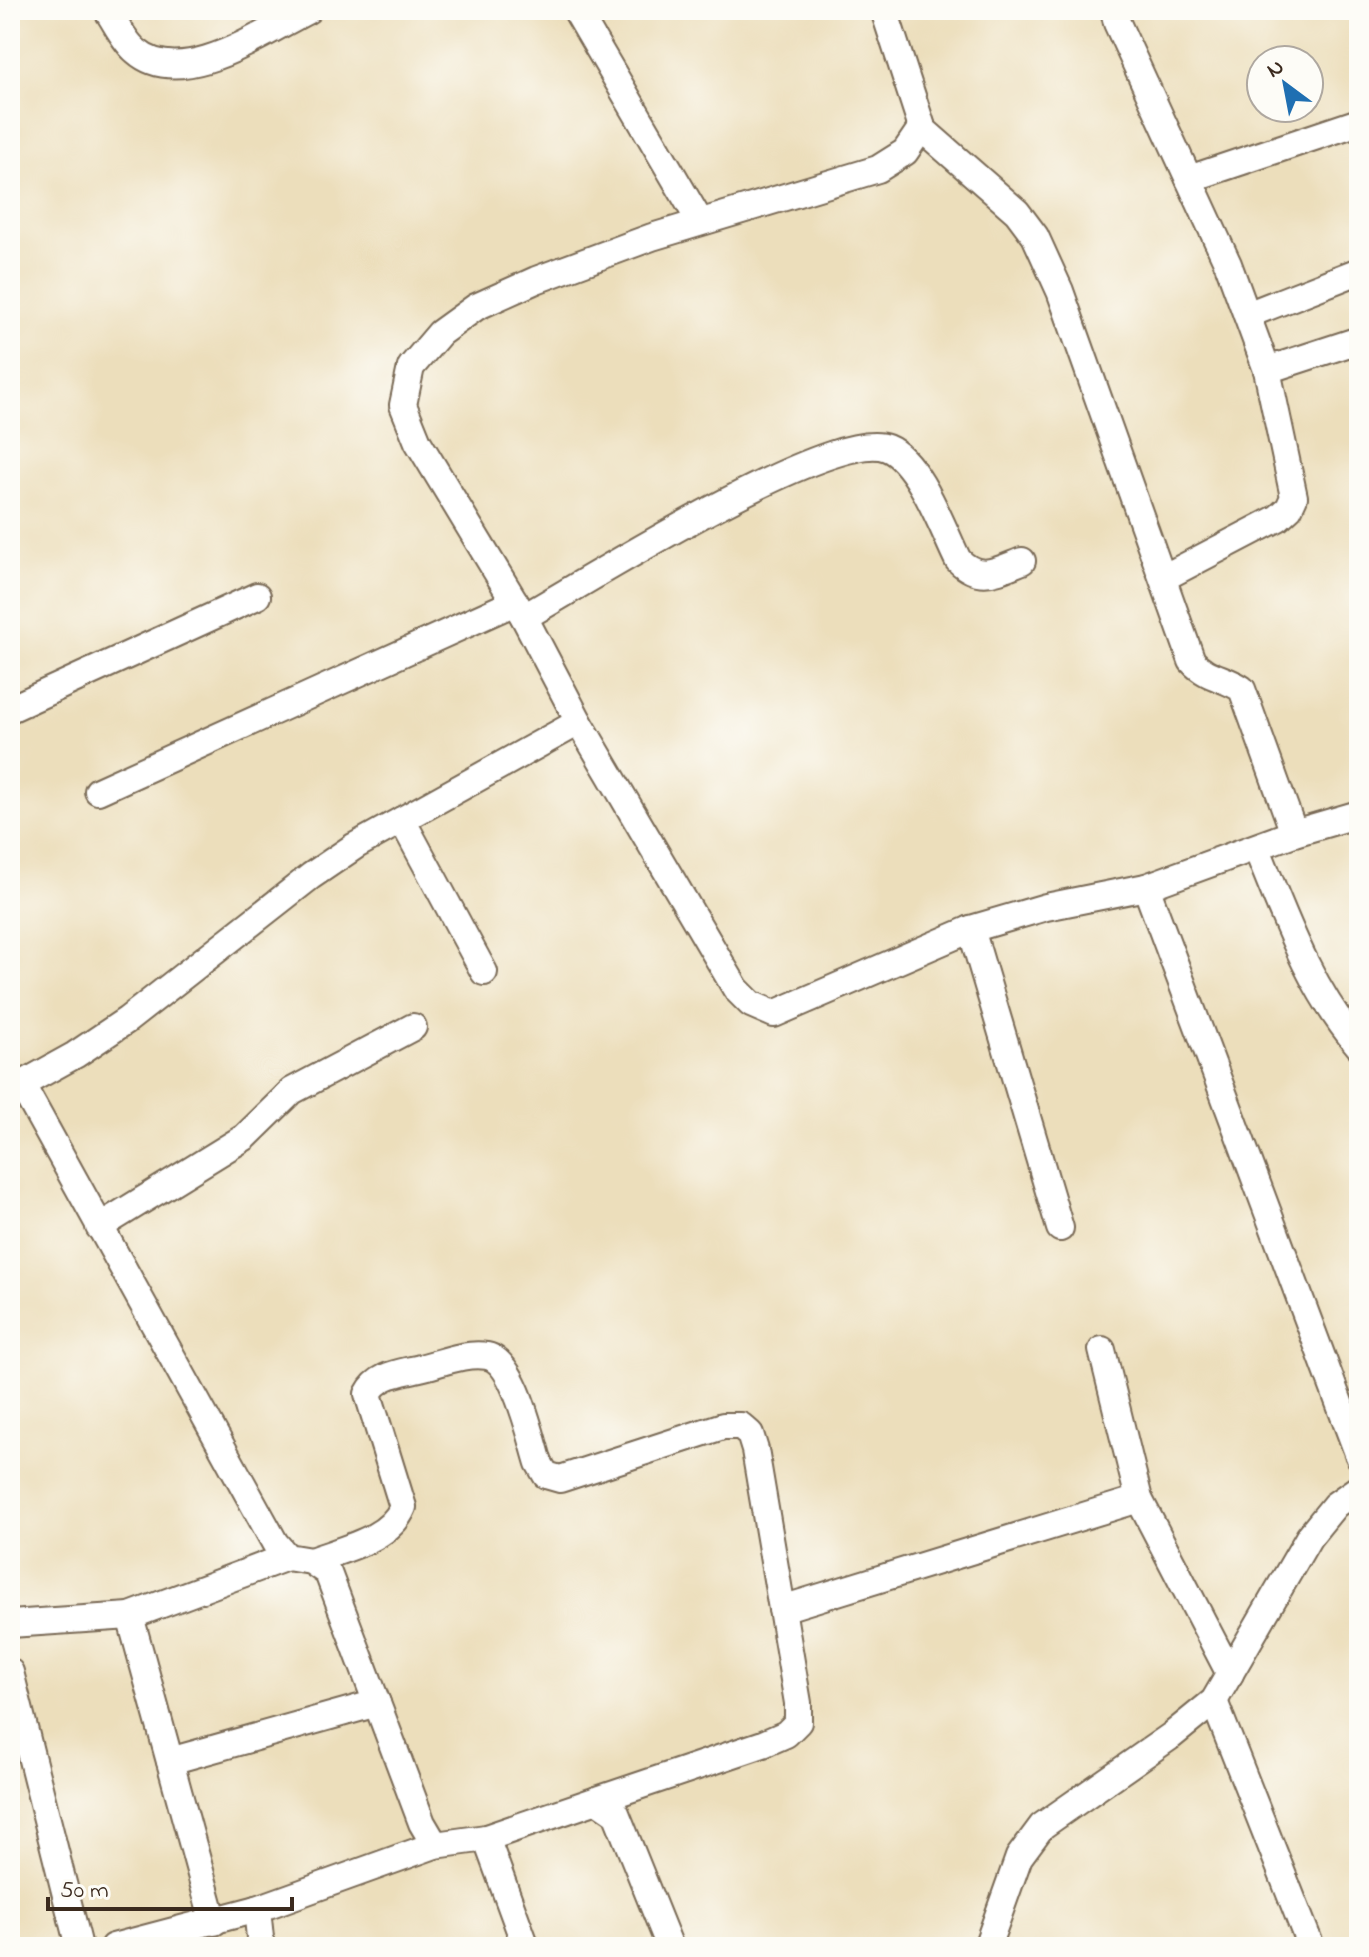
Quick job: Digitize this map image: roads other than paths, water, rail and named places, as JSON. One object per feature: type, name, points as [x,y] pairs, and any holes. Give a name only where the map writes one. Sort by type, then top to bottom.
[{"type":"street","points":[[107,10],[135,51],[159,65],[191,65],[308,10]]},
{"type":"street","points":[[576,10],[699,220]]},
{"type":"street","points":[[884,10],[920,127],[1017,212],[1035,236],[1060,291],[1192,661],[1212,678],[1229,680],[1242,689],[1294,833]]},
{"type":"street","points":[[1115,11],[1228,264],[1247,315],[1267,370],[1294,497],[1289,508],[1278,518],[1163,578]]},
{"type":"street","points":[[1189,179],[1359,122]]},
{"type":"street","points":[[920,127],[905,152],[878,169],[699,220],[536,280],[476,307],[440,333],[411,367],[403,405],[418,442],[520,609],[579,722],[736,989],[751,1004],[774,1014],[799,1007],[971,929],[1046,907],[1146,887],[1294,833],[1359,814]]},
{"type":"street","points":[[1247,315],[1359,271]]},
{"type":"street","points":[[1267,370],[1359,340]]},
{"type":"street","points":[[98,791],[520,609],[741,494],[819,460],[866,445],[885,447],[903,458],[958,560],[970,572],[985,575],[1022,561]]},
{"type":"street","points":[[10,709],[257,596]]},
{"type":"street","points":[[435,1845],[422,1823],[328,1573],[275,1543],[99,1227],[16,1089],[127,1020],[311,876],[402,820],[579,722]]},
{"type":"street","points":[[402,820],[484,972]]},
{"type":"street","points":[[1257,849],[1294,940],[1316,984],[1338,1022],[1359,1046]]},
{"type":"street","points":[[1146,887],[1359,1456]]},
{"type":"street","points":[[971,929],[1060,1228]]},
{"type":"street","points":[[99,1227],[245,1137],[292,1091],[413,1027]]},
{"type":"street","points":[[1102,1350],[1139,1499],[1230,1674]]},
{"type":"street","points":[[10,1624],[130,1616],[380,1534],[397,1522],[403,1507],[370,1409],[368,1394],[374,1383],[389,1376],[474,1355],[491,1356],[503,1365],[512,1380],[546,1475],[560,1479],[723,1426],[741,1426],[750,1434],[782,1609],[798,1722],[786,1734],[486,1838],[435,1845],[257,1909],[113,1947]]},
{"type":"street","points":[[987,1947],[1019,1857],[1042,1826],[1171,1736],[1214,1701],[1309,1537],[1335,1505],[1359,1488]]},
{"type":"street","points":[[782,1609],[1139,1499]]},
{"type":"street","points":[[130,1616],[214,1922]]},
{"type":"street","points":[[10,1672],[79,1947]]},
{"type":"street","points":[[1214,1701],[1311,1947]]},
{"type":"street","points":[[170,1761],[377,1703]]},
{"type":"street","points":[[597,1800],[616,1813],[670,1947]]},
{"type":"street","points":[[486,1838],[526,1947]]},
{"type":"street","points":[[257,1909],[261,1947]]}]
